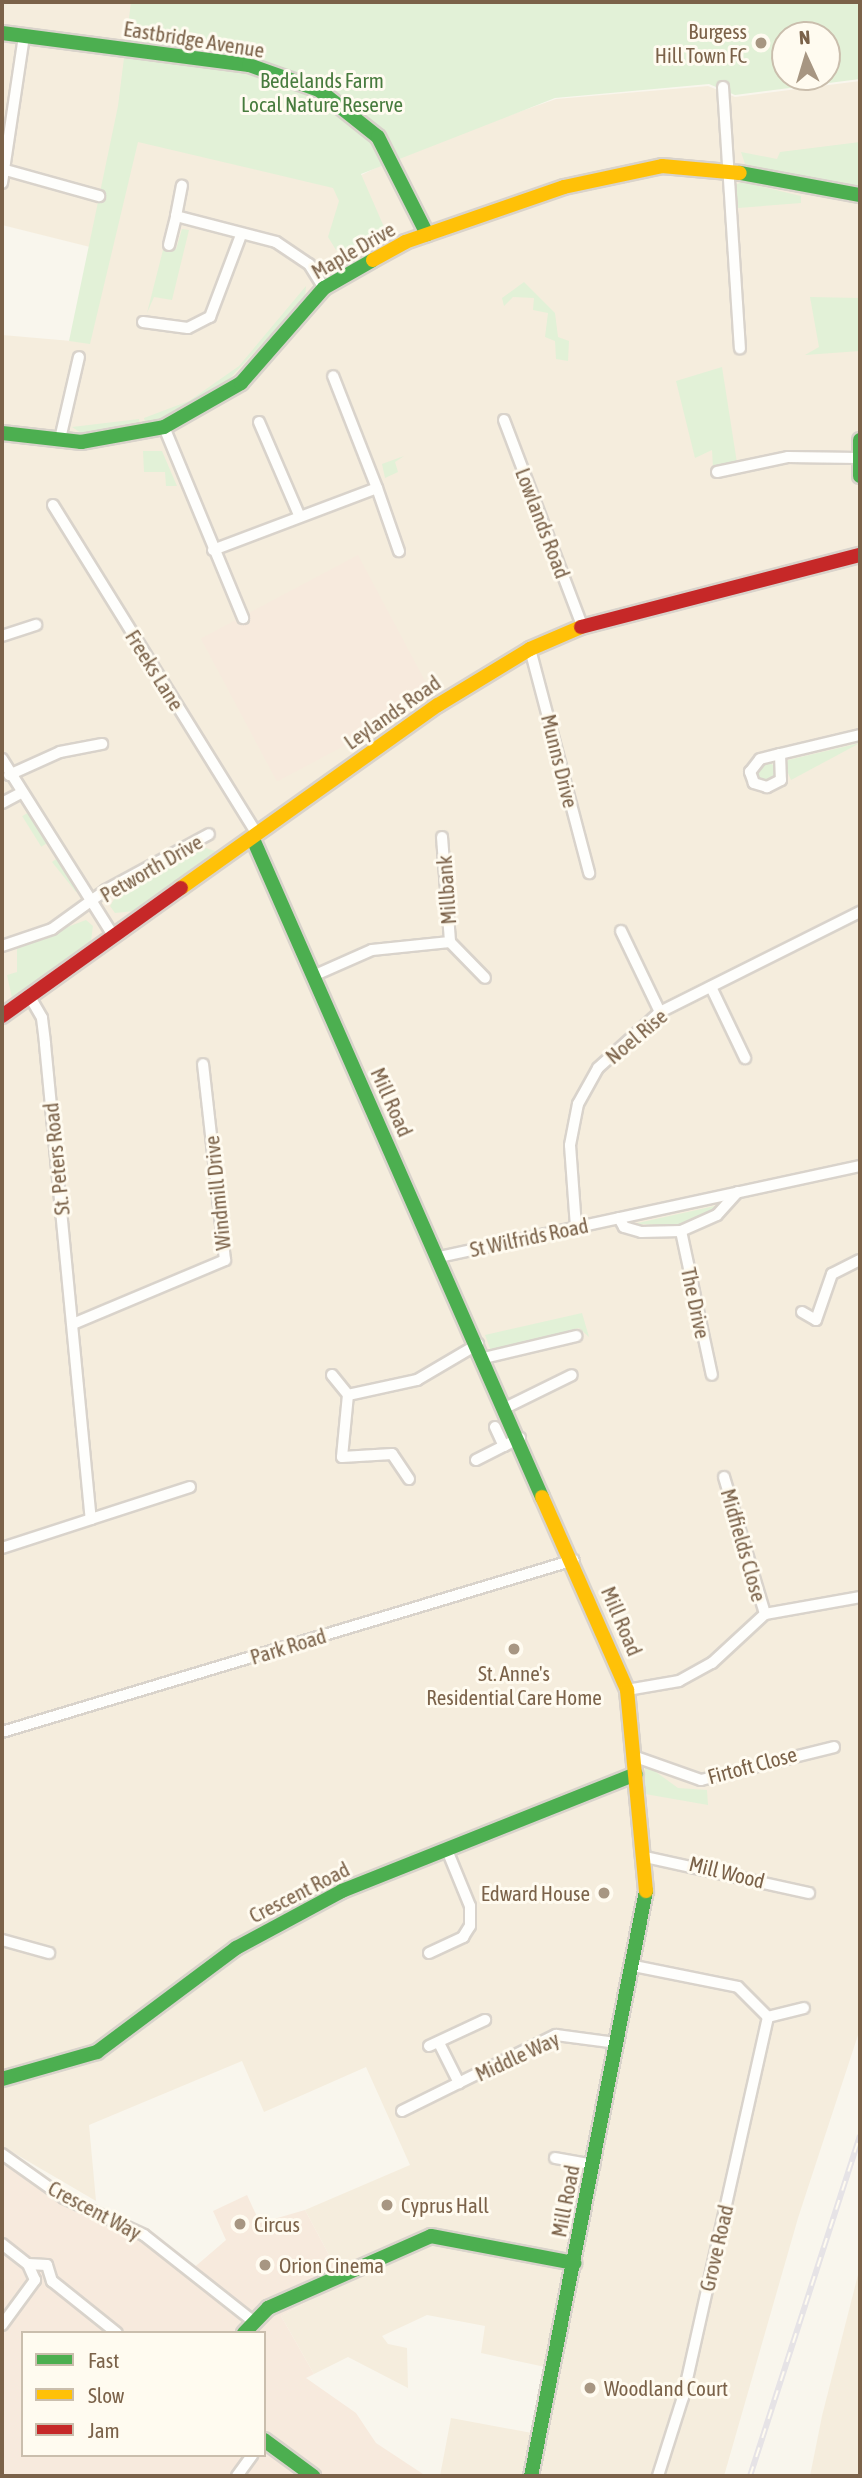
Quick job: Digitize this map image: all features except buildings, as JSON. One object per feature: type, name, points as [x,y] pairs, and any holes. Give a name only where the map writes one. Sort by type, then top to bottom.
[{"type":"street","name":"Eastbridge Avenue","points":[[2,33],[249,65],[319,90],[378,137],[426,234]]},
{"type":"street","points":[[2,183],[24,36]]},
{"type":"street","points":[[723,87],[732,152],[726,171],[740,348]]},
{"type":"street","name":"Maple Drive","points":[[2,433],[96,440],[164,427],[242,383],[324,288],[426,234],[623,171],[662,166],[726,171],[860,195]]},
{"type":"street","points":[[4,169],[99,196]]},
{"type":"street","points":[[169,245],[182,186]]},
{"type":"street","points":[[176,216],[287,246],[324,288]]},
{"type":"street","points":[[143,322],[188,328],[210,317],[241,235]]},
{"type":"street","points":[[60,439],[79,357]]},
{"type":"street","points":[[333,376],[399,551]]},
{"type":"street","name":"Lowlands Road","points":[[503,420],[582,625]]},
{"type":"street","points":[[259,422],[300,517]]},
{"type":"street","points":[[164,427],[243,618]]},
{"type":"street","points":[[860,440],[860,476]]},
{"type":"street","points":[[717,472],[788,457],[858,458]]},
{"type":"street","points":[[213,550],[377,488]]},
{"type":"street","name":"Freeks Lane","points":[[53,505],[255,837]]},
{"type":"street","name":"Leylands Road","points":[[2,1016],[448,699],[530,649],[582,625],[860,555]]},
{"type":"street","points":[[2,636],[36,625]]},
{"type":"street","name":"Munns Drive","points":[[530,649],[589,873]]},
{"type":"street","points":[[780,754],[860,735]]},
{"type":"street","points":[[9,775],[60,752],[102,744]]},
{"type":"street","name":"Petworth Drive","points":[[2,759],[19,794],[113,935]]},
{"type":"street","points":[[2,803],[19,794]]},
{"type":"street","name":"Petworth Drive","points":[[2,946],[52,929],[92,901],[209,834]]},
{"type":"street","name":"Mill Road","points":[[255,837],[313,976],[507,1407],[627,1690],[648,1882],[635,1965],[531,2476]]},
{"type":"street","name":"Millbank","points":[[442,837],[450,942]]},
{"type":"street","name":"Noel Rise","points":[[576,1227],[570,1145],[578,1104],[598,1068],[660,1012],[860,912]]},
{"type":"street","points":[[621,931],[660,1012]]},
{"type":"street","name":"Millbank","points":[[313,976],[372,950],[450,942],[475,961],[485,978]]},
{"type":"street","points":[[712,987],[745,1058]]},
{"type":"street","name":"St. Peters Road","points":[[30,997],[42,1018],[91,1518]]},
{"type":"street","name":"Windmill Drive","points":[[73,1324],[128,1305],[225,1260],[203,1064]]},
{"type":"street","name":"St Wilfrids Road","points":[[439,1257],[860,1166]]},
{"type":"street","name":"St Wilfrids Road","points":[[619,1218],[624,1227],[641,1232],[681,1231],[717,1215],[738,1192]]},
{"type":"street","name":"The Drive","points":[[681,1231],[712,1375]]},
{"type":"street","points":[[802,1312],[816,1320],[832,1274],[860,1260]]},
{"type":"street","points":[[348,1395],[417,1380],[481,1351],[576,1336]]},
{"type":"street","points":[[332,1375],[348,1395],[342,1457]]},
{"type":"street","points":[[507,1407],[572,1375]]},
{"type":"street","points":[[495,1426],[503,1446]]},
{"type":"street","points":[[476,1460],[520,1438]]},
{"type":"street","points":[[331,1461],[342,1457],[370,1458],[392,1454],[409,1479]]},
{"type":"street","name":"Midfields Close","points":[[724,1477],[765,1614]]},
{"type":"street","points":[[2,1548],[190,1487]]},
{"type":"street","name":"Park Road","points":[[2,1732],[573,1560]]},
{"type":"street","points":[[627,1690],[679,1681],[712,1663],[765,1614],[860,1597]]},
{"type":"street","name":"Firtoft Close","points":[[634,1756],[701,1780],[834,1747]]},
{"type":"street","name":"Crescent Road","points":[[2,2079],[97,2052],[236,1948],[342,1891],[636,1774]]},
{"type":"street","points":[[429,1953],[463,1937],[470,1926],[470,1906],[447,1850]]},
{"type":"street","name":"Mill Wood","points":[[645,1857],[809,1893]]},
{"type":"street","points":[[2,1940],[49,1953]]},
{"type":"street","points":[[635,1965],[738,1987],[768,2017],[804,2008]]},
{"type":"street","name":"Grove Road","points":[[658,2476],[682,2397],[768,2017]]},
{"type":"street","name":"Middle Way","points":[[459,2083],[434,2044],[485,2021]]},
{"type":"street","name":"Middle Way","points":[[402,2111],[556,2035],[617,2043]]},
{"type":"street","name":"Crescent Way","points":[[2,2154],[64,2199],[144,2235],[249,2327]]},
{"type":"street","points":[[555,2158],[594,2165]]},
{"type":"street","points":[[249,2327],[431,2236],[575,2263]]},
{"type":"street","points":[[2,2244],[28,2263],[47,2265],[52,2281],[114,2331]]},
{"type":"street","points":[[28,2263],[35,2280]]},
{"type":"street","points":[[35,2280],[52,2281]]},
{"type":"street","points":[[2,2325],[35,2280]]},
{"type":"street","points":[[266,2441],[313,2476]]},
{"type":"street","points":[[237,2476],[251,2457]]},
{"type":"shaded area","points":[[2,2],[140,2],[335,188],[418,147],[556,99],[708,86],[735,97],[782,91],[841,91],[841,83],[860,81],[860,2029],[798,2218],[724,2476],[440,2476],[451,2418],[548,2436],[559,2370],[481,2353],[485,2326],[427,2315],[382,2336],[388,2344],[407,2348],[408,2388],[348,2357],[314,2374],[281,2316],[343,2281],[305,2210],[410,2165],[366,2067],[264,2112],[242,2061],[89,2125],[96,2201],[2,2146],[2,335],[83,342],[102,250],[2,225]]},
{"type":"shaded area","points":[[358,555],[434,698],[277,782],[201,639]]},
{"type":"shaded area","points":[[2,2163],[58,2201],[117,2225],[190,2271],[226,2240],[213,2211],[247,2195],[260,2223],[305,2210],[343,2281],[281,2316],[314,2374],[306,2378],[356,2413],[376,2443],[426,2476],[2,2476]]},
{"type":"shaded area","points":[[860,2267],[860,2476],[810,2476],[822,2416]]},
{"type":"green space","name":"Bedelands Farm Local Nature Reserve","points":[[131,2],[860,2],[860,79],[841,81],[841,21],[771,21],[771,90],[735,95],[709,84],[555,98],[361,174],[384,227],[377,241],[353,253],[336,250],[328,237],[339,201],[333,188],[138,142],[90,344],[69,341],[118,106]]},
{"type":"green space","points":[[860,142],[860,189],[745,164],[741,152],[777,159],[780,152]]},
{"type":"green space","points":[[742,182],[801,196],[801,203],[738,208],[735,185]]},
{"type":"green space","points":[[182,229],[189,230],[172,300],[154,297],[147,313],[164,246],[176,249]]},
{"type":"green space","points":[[524,282],[555,313],[558,337],[569,341],[568,361],[556,359],[555,341],[545,337],[548,313],[533,310],[534,298],[513,297],[504,306],[502,298]]},
{"type":"green space","points":[[306,286],[305,298],[219,390],[146,426],[144,418],[189,401],[239,366]]},
{"type":"green space","points":[[810,297],[860,298],[860,351],[805,355],[819,347]]},
{"type":"green space","points":[[722,367],[737,463],[713,468],[712,450],[695,458],[676,381]]},
{"type":"green space","points":[[139,419],[141,427],[84,435],[72,427]]},
{"type":"green space","points":[[143,451],[162,451],[177,486],[166,486],[165,472],[144,472]]},
{"type":"green space","points":[[404,456],[395,462],[398,472],[385,478],[382,464]]},
{"type":"green space","points":[[860,743],[791,780],[785,766],[788,760]]},
{"type":"green space","points":[[762,762],[770,762],[776,772],[770,782],[762,782],[756,776],[756,768]]},
{"type":"green space","points":[[29,812],[48,843],[41,847],[22,816]]},
{"type":"green space","points":[[206,848],[218,852],[135,911],[115,913],[110,906],[119,891]]},
{"type":"green space","points":[[59,857],[76,886],[76,892],[52,862]]},
{"type":"green space","points":[[86,920],[93,926],[91,941],[12,998],[7,975],[17,972],[17,946]]},
{"type":"green space","points":[[724,1204],[681,1225],[633,1224]]},
{"type":"green space","points":[[582,1313],[589,1337],[579,1328],[491,1351],[485,1335]]},
{"type":"green space","points":[[645,1764],[678,1788],[707,1790],[708,1805],[645,1794]]},
{"type":"railway","points":[[750,2476],[860,2135]]},
{"type":"traffic: fast","points":[[2,33],[249,65],[319,90],[378,137],[427,234]]},
{"type":"traffic: fast","points":[[740,173],[860,195]]},
{"type":"traffic: fast","points":[[2,433],[81,442],[164,427],[241,383],[324,288],[373,260]]},
{"type":"traffic: fast","points":[[860,440],[860,476]]},
{"type":"traffic: fast","points":[[253,839],[542,1497]]},
{"type":"traffic: fast","points":[[2,2079],[97,2052],[236,1948],[342,1891],[636,1774]]},
{"type":"traffic: fast","points":[[531,2476],[646,1891]]},
{"type":"traffic: fast","points":[[246,2331],[268,2308],[431,2236],[574,2263]]},
{"type":"traffic: fast","points":[[266,2441],[313,2476]]},
{"type":"traffic: slow","points":[[373,260],[405,242],[564,187],[662,166],[740,173]]},
{"type":"traffic: slow","points":[[181,888],[438,705],[530,649],[581,627]]},
{"type":"traffic: slow","points":[[542,1497],[627,1690],[646,1891]]},
{"type":"traffic: jam","points":[[581,627],[860,555]]},
{"type":"traffic: jam","points":[[2,1016],[181,888]]},
{"type":"place","name":"Burgess Hill Town FC","points":[[761,43]]},
{"type":"place","name":"St. Anne's Residential Care Home","points":[[514,1649]]},
{"type":"place","name":"Edward House","points":[[604,1893]]},
{"type":"place","name":"Cyprus Hall","points":[[387,2205]]},
{"type":"place","name":"Circus","points":[[240,2224]]},
{"type":"place","name":"Orion Cinema","points":[[265,2265]]},
{"type":"place","name":"Woodland Court","points":[[590,2388]]}]
